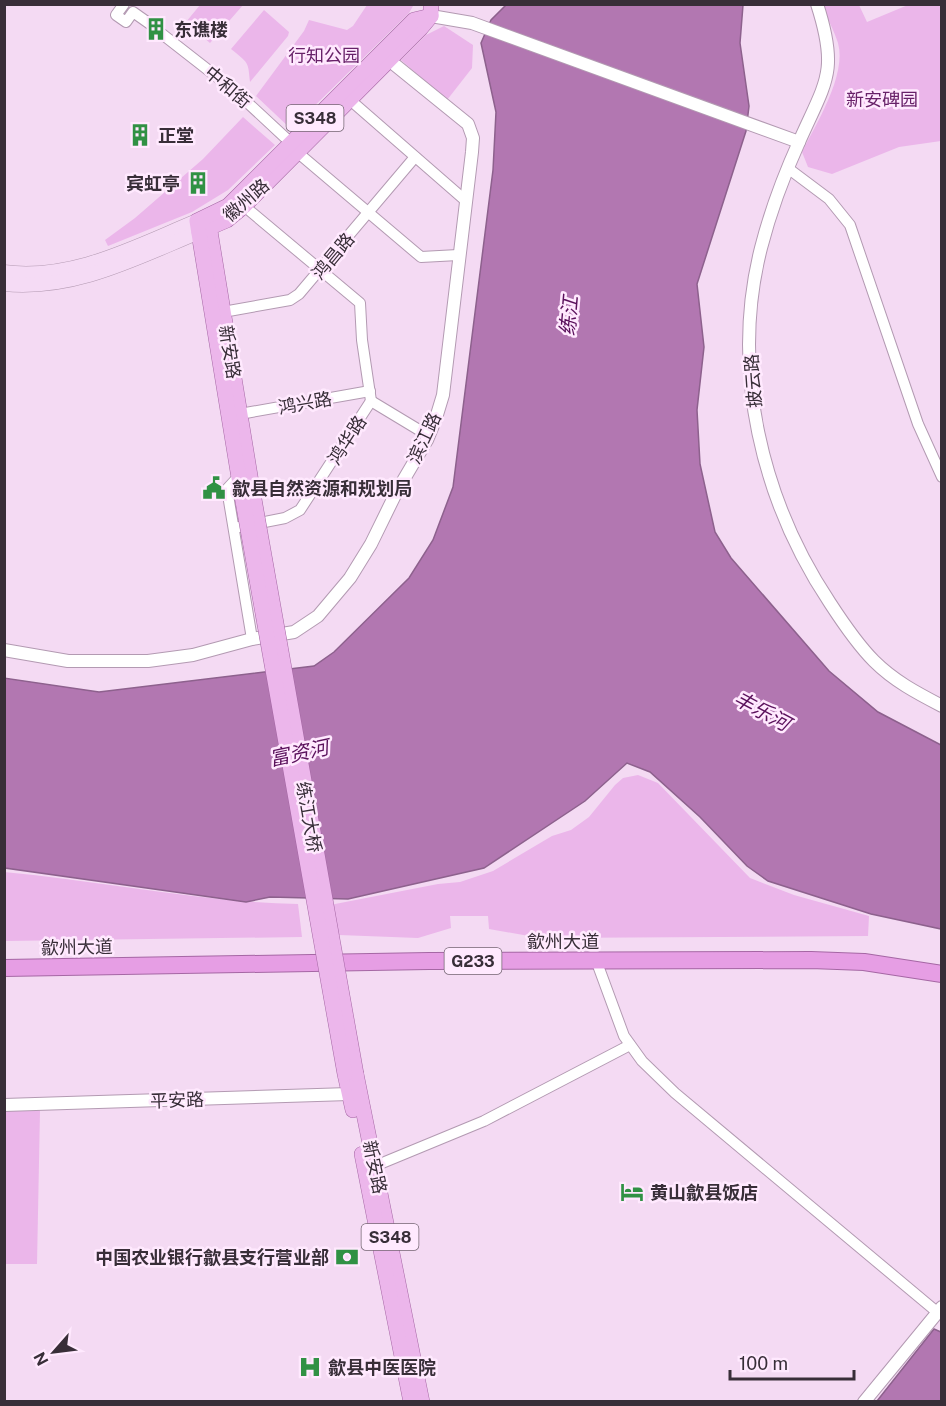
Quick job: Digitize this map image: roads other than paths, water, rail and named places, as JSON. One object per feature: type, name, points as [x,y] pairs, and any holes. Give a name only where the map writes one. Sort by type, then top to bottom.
[{"type":"highway","name":"歙州大道","points":[[4,957],[429,950],[811,948],[865,951],[942,962]]},
{"type":"highway","name":"歙州大道","points":[[4,968],[596,960],[842,961],[942,974]]},
{"type":"main road","name":"徽州路","points":[[4,284],[34,286],[76,279],[203,224],[349,99],[389,60],[431,10]]},
{"type":"main road","name":"徽州路","points":[[4,272],[34,274],[80,267],[203,224],[227,219],[244,206],[294,148],[414,20],[431,10]]},
{"type":"main road","name":"新安路","points":[[203,224],[223,312],[240,414],[244,485]]},
{"type":"main road","name":"新安路","points":[[203,224],[244,485]]},
{"type":"main road","name":"练江大桥","points":[[244,485],[350,1074]]},
{"type":"main road","name":"新安路","points":[[350,1074],[349,1094],[411,1401]]},
{"type":"main road","name":"新安路","points":[[350,1074],[375,1166],[422,1401]]},
{"type":"street","name":"披云路","points":[[817,4],[828,38],[827,75],[821,97],[793,140],[789,168],[761,248],[753,296],[750,340],[752,397],[766,465],[782,512],[801,555],[851,633],[874,661],[891,676],[942,706]]},
{"type":"street","points":[[124,5],[116,15],[126,22],[133,12],[150,24]]},
{"type":"street","points":[[431,10],[793,140]]},
{"type":"street","name":"中和街","points":[[162,34],[235,91],[294,148],[421,257],[458,255]]},
{"type":"street","name":"滨江路","points":[[4,650],[65,661],[127,662],[193,655],[252,639],[294,632],[318,616],[338,594],[371,544],[397,491],[429,436],[443,395],[472,152],[470,128],[389,60]]},
{"type":"street","points":[[349,99],[466,201]]},
{"type":"street","name":"鸿昌路","points":[[223,312],[290,300],[305,289],[415,157]]},
{"type":"street","points":[[789,168],[829,199],[850,225],[918,424],[942,477]]},
{"type":"street","points":[[244,206],[360,303],[371,396],[429,436]]},
{"type":"street","name":"鸿兴路","points":[[240,414],[371,396]]},
{"type":"street","name":"鸿华路","points":[[234,528],[285,518],[300,510],[371,396]]},
{"type":"street","points":[[244,485],[227,489],[252,639]]},
{"type":"street","points":[[596,960],[620,1027],[630,1045],[675,1093],[939,1310],[864,1401]]},
{"type":"street","points":[[375,1166],[484,1121],[630,1045]]},
{"type":"street","name":"平安路","points":[[4,1105],[349,1094]]},
{"type":"water","points":[[506,5],[743,5],[740,43],[749,106],[746,131],[697,284],[704,347],[697,410],[700,464],[715,532],[731,558],[829,671],[878,712],[941,745],[941,929],[871,914],[768,881],[747,866],[700,817],[650,772],[627,763],[585,801],[484,868],[348,899],[270,897],[246,902],[5,868],[4,678],[99,692],[314,666],[334,652],[409,578],[433,540],[453,487],[493,170],[496,112],[481,43],[491,20]]},
{"type":"water","points":[[934,1329],[941,1332],[941,1401],[877,1401]]},
{"type":"place","name":"东谯楼","points":[[156,29]]},
{"type":"place","name":"正堂","points":[[140,135]]},
{"type":"place","name":"宾虹亭","points":[[198,183]]},
{"type":"place","name":"歙县自然资源和规划局","points":[[214,488]]},
{"type":"place","name":"黄山歙县饭店","points":[[632,1192]]},
{"type":"place","name":"中国农业银行歙县支行营业部","points":[[347,1257]]},
{"type":"place","name":"歙县中医医院","points":[[310,1367]]},
{"type":"park label","name":"行知公园","points":[[324,55]]},
{"type":"park label","name":"新安碑园","points":[[882,99]]},
{"type":"water label","name":"练江","points":[[569,316]]},
{"type":"water label","name":"丰乐河","points":[[762,711]]},
{"type":"water label","name":"富资河","points":[[299,753]]}]
